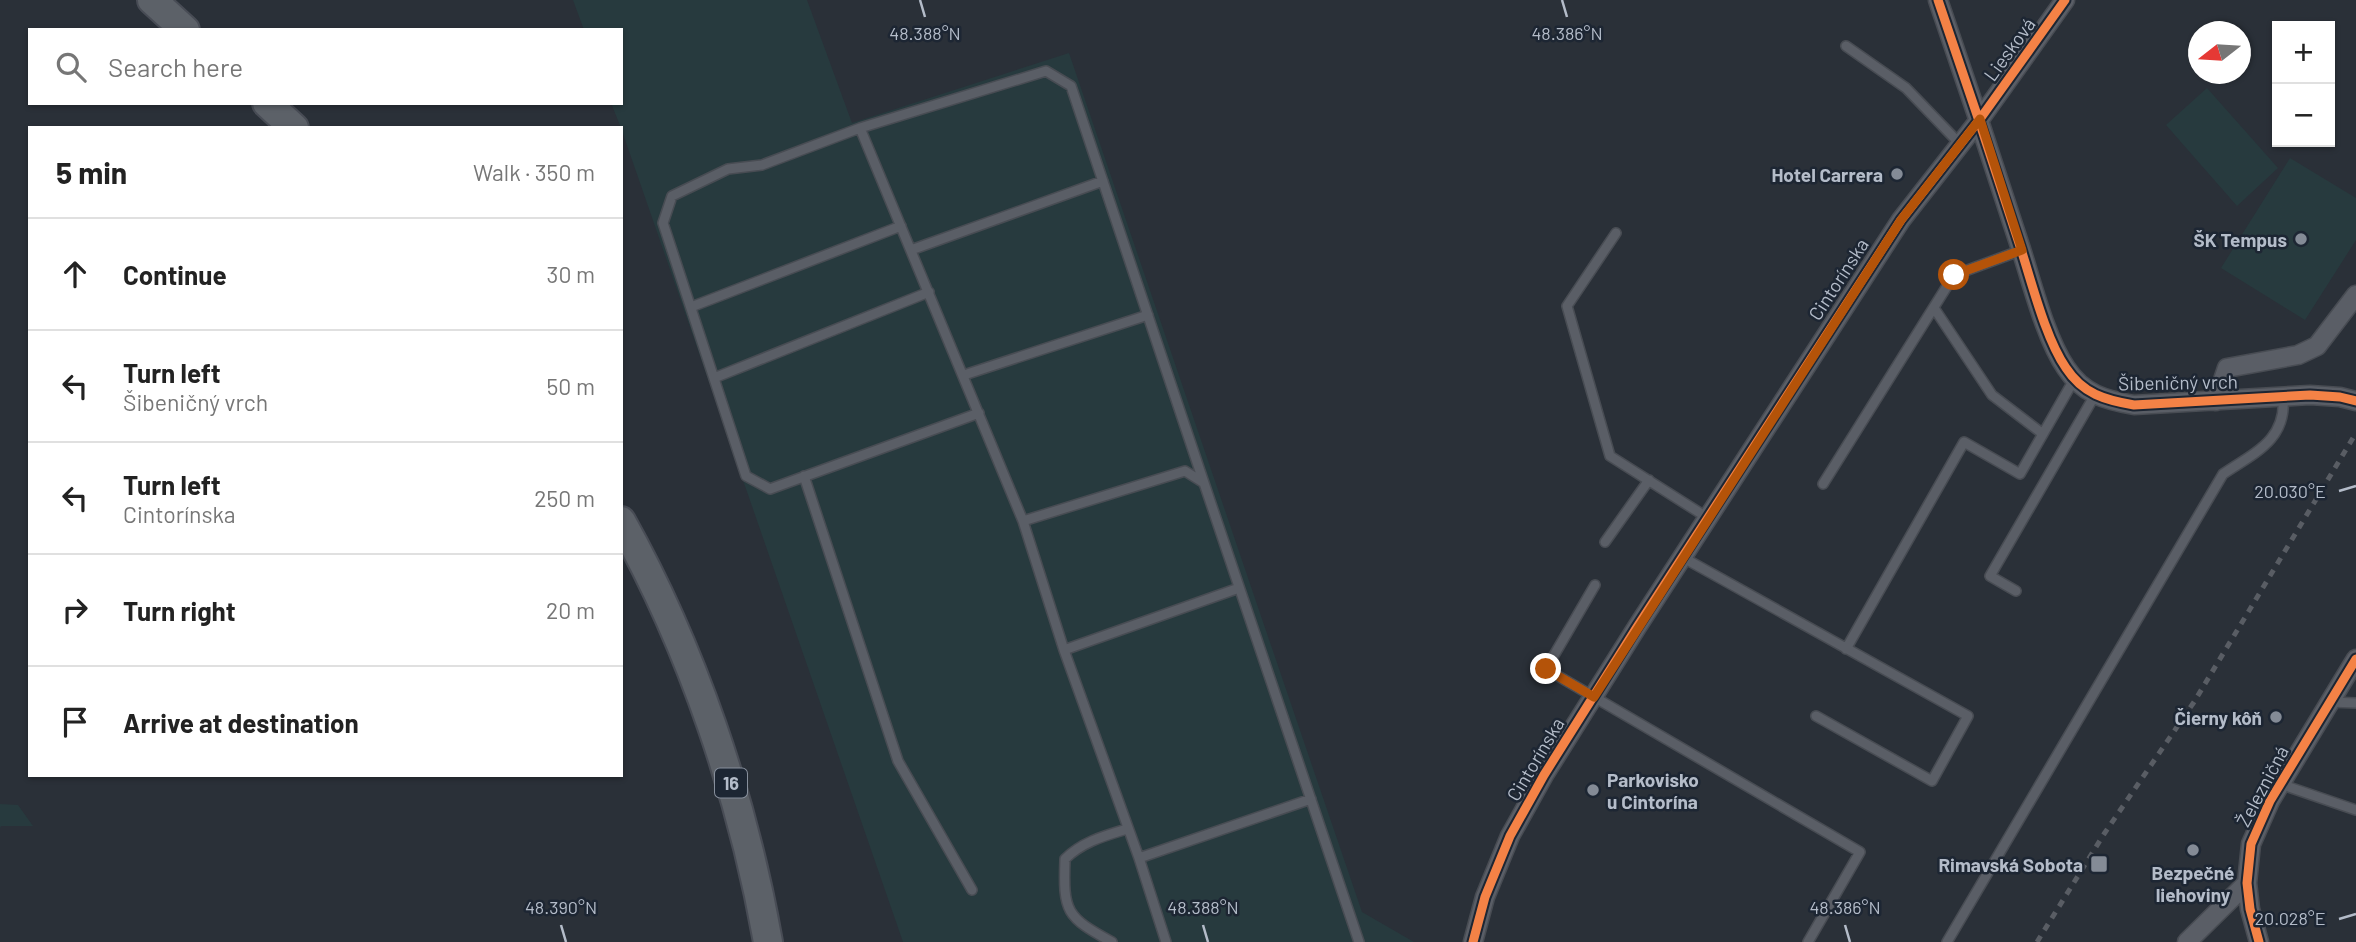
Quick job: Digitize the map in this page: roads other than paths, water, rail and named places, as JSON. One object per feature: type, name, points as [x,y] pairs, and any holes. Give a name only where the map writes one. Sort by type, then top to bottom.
[{"type":"main road","points":[[152,0],[183,28]]},
{"type":"main road","points":[[269,105],[292,126]]},
{"type":"main road","name":"16","points":[[623,526],[656,589],[680,645],[730,781],[751,858],[768,942]]},
{"type":"street","name":"Šibeničný vrch","points":[[1938,0],[1980,119],[2046,325],[2065,368],[2084,390],[2106,400],[2134,405],[2330,396],[2356,401]]},
{"type":"street","name":"Liesková","points":[[1980,119],[2066,0]]},
{"type":"street","name":"Cintorínska","points":[[1473,942],[1485,897],[1510,835],[1544,775],[1901,220],[1980,119]]},
{"type":"street","points":[[2216,401],[2227,368],[2298,355],[2317,346],[2356,295]]},
{"type":"street","name":"Železničná","points":[[2259,942],[2246,883],[2251,844],[2280,784],[2356,659]]},
{"type":"street","points":[[2187,942],[2211,921],[2246,883]]},
{"type":"lane","points":[[1846,46],[1906,88],[1960,144]]},
{"type":"lane","points":[[979,412],[770,489],[746,476],[663,223],[672,196],[728,169],[762,165],[860,128],[1046,71],[1071,86],[1359,942]]},
{"type":"lane","points":[[860,128],[1023,520],[1064,650],[1139,858],[1166,942]]},
{"type":"lane","points":[[911,250],[1103,181]]},
{"type":"lane","points":[[691,307],[901,226]]},
{"type":"lane","points":[[1616,233],[1567,306],[1610,456],[1708,518]]},
{"type":"lane","points":[[1823,484],[1954,275],[2022,250]]},
{"type":"lane","points":[[714,378],[929,292]]},
{"type":"lane","points":[[1934,307],[1992,395],[2043,434]]},
{"type":"lane","points":[[964,375],[1148,315]]},
{"type":"lane","points":[[1846,649],[1964,442],[2020,474],[2075,378]]},
{"type":"lane","points":[[2016,591],[1990,576],[2095,395]]},
{"type":"lane","points":[[1947,942],[2223,474],[2266,445],[2283,421],[2283,397]]},
{"type":"lane","points":[[1023,520],[1185,471],[1204,483]]},
{"type":"lane","points":[[804,476],[898,761],[972,890]]},
{"type":"lane","points":[[1605,542],[1649,480]]},
{"type":"lane","points":[[1682,557],[1968,716],[1932,781],[1816,716]]},
{"type":"lane","points":[[1595,585],[1546,669],[1860,852],[1808,942]]},
{"type":"lane","points":[[1064,650],[1239,588]]},
{"type":"lane","points":[[2330,702],[2356,703]]},
{"type":"lane","points":[[2280,784],[2356,810]]},
{"type":"lane","points":[[1139,858],[1311,799]]},
{"type":"lane","points":[[1112,942],[1082,926],[1069,912],[1063,894],[1065,859],[1076,849],[1103,836],[1127,829]]},
{"type":"railway","points":[[2037,942],[2104,834],[2194,702],[2356,433]]},
{"type":"place","name":"Hotel Carrera","points":[[1897,174]]},
{"type":"place","name":"ŠK Tempus","points":[[2301,239]]},
{"type":"place","name":"Čierny kôň","points":[[2276,717]]},
{"type":"place","name":"Parkovisko u Cintorína","points":[[1593,790]]},
{"type":"place","name":"Bezpečné liehoviny","points":[[2193,850]]},
{"type":"place","name":"Rimavská Sobota","points":[[2099,864]]}]
